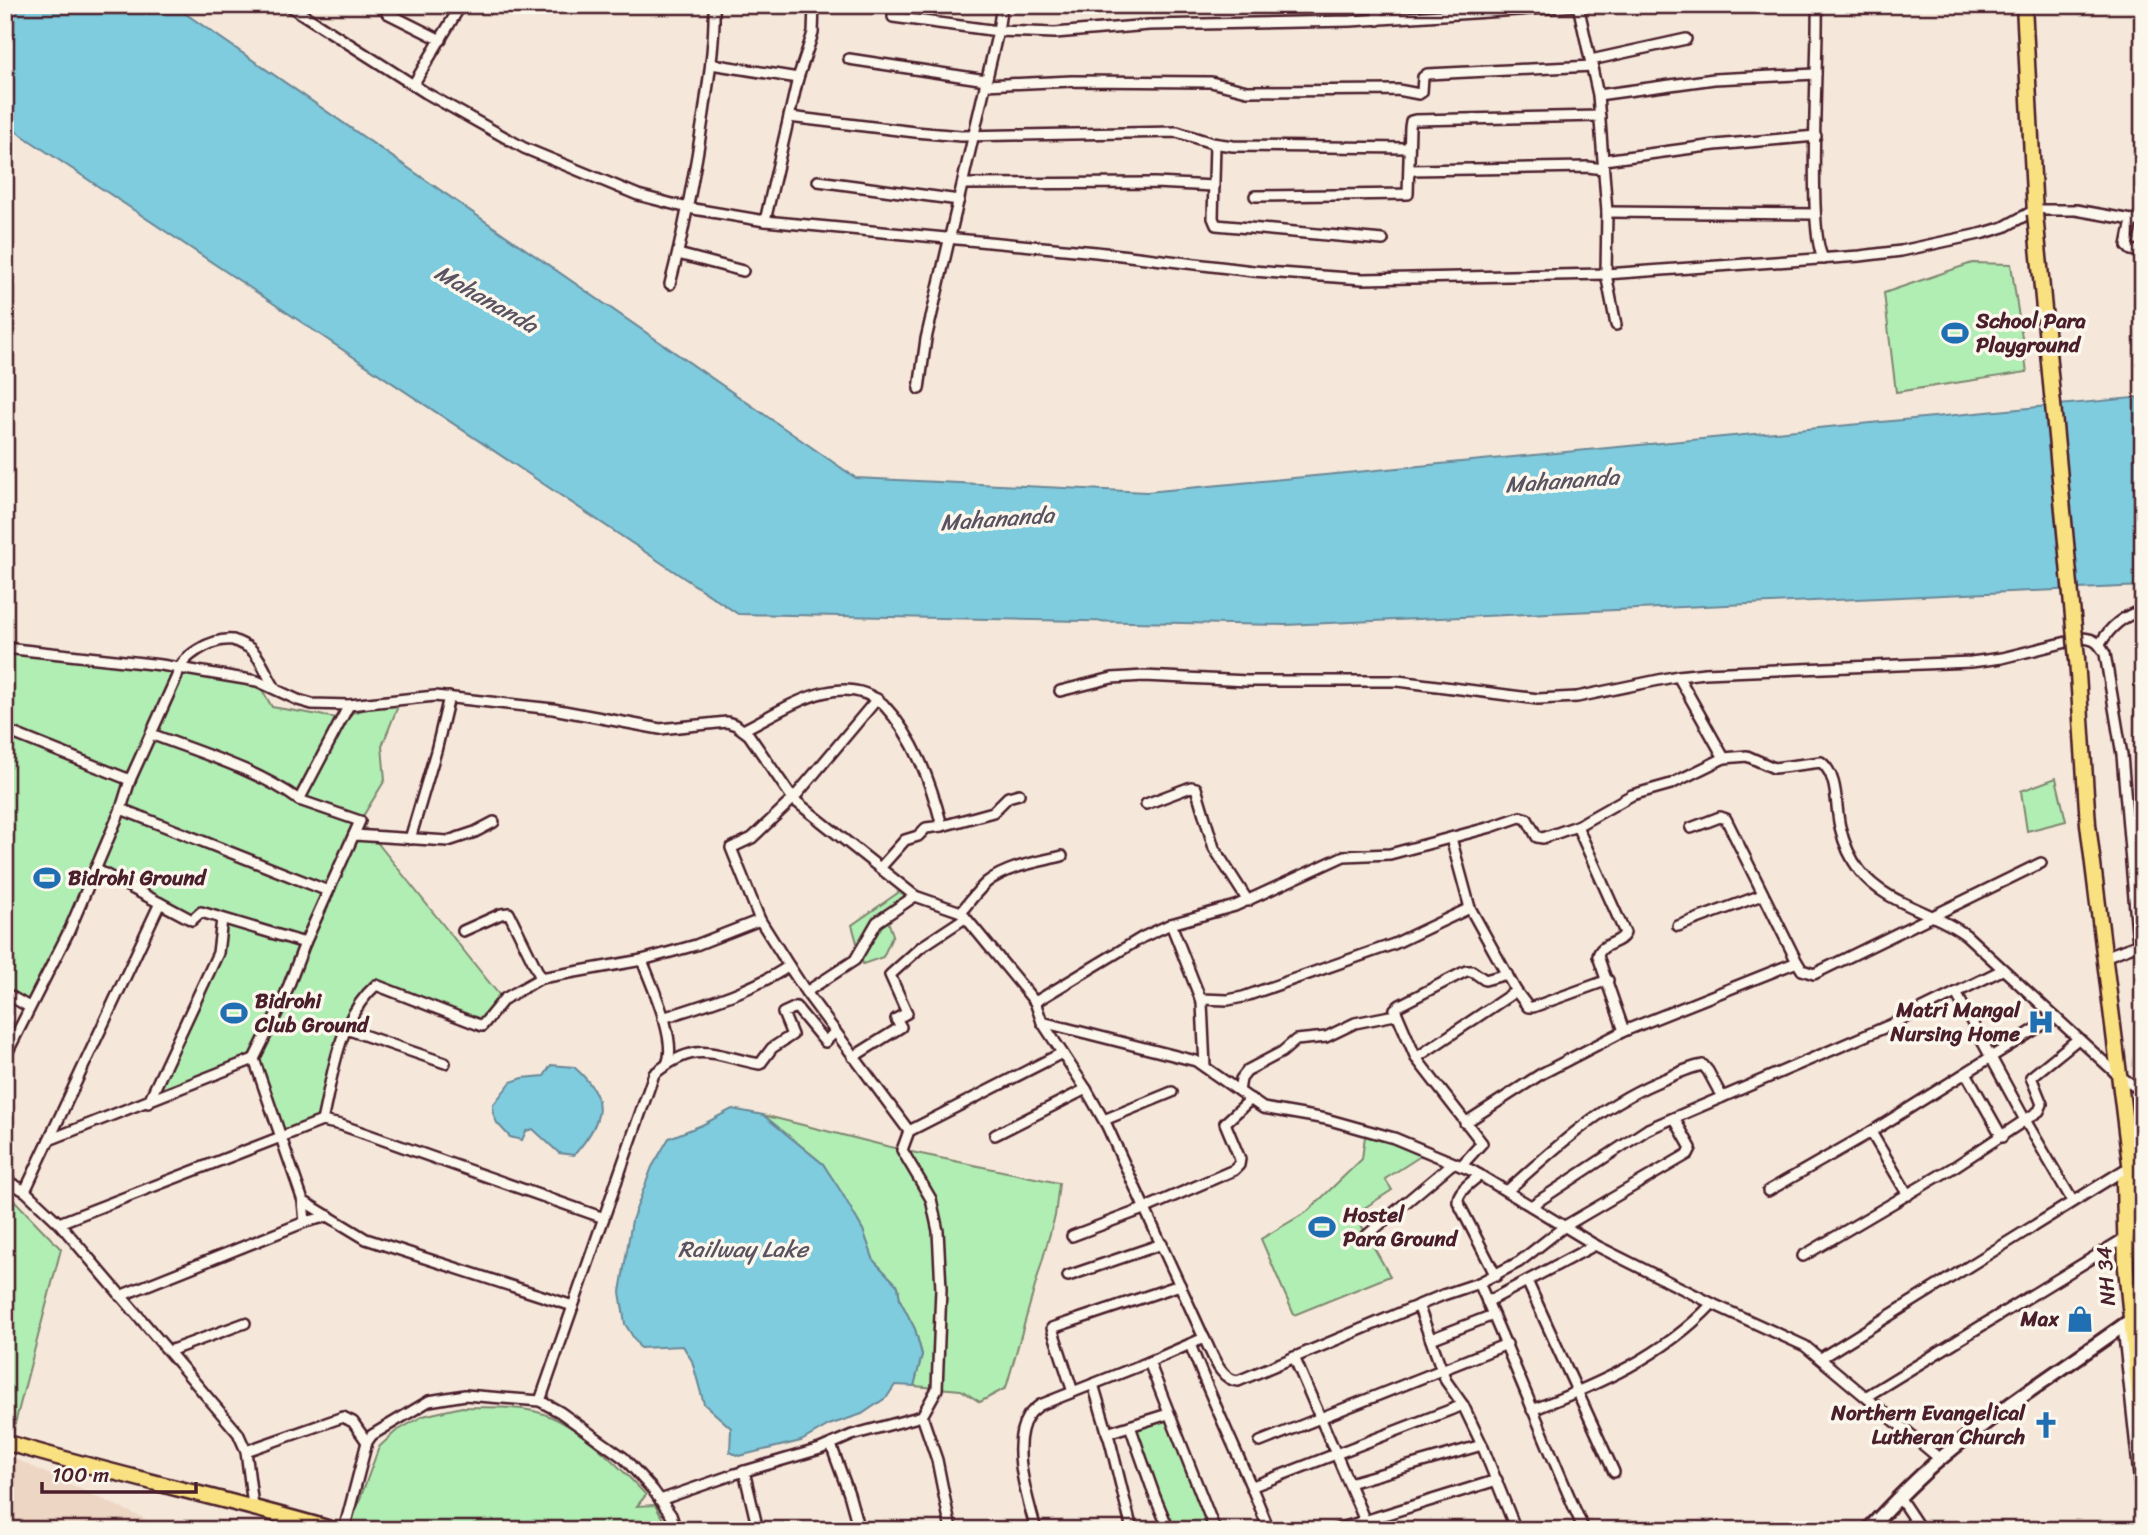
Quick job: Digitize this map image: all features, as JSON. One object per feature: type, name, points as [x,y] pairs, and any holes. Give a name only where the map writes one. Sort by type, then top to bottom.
[{"type":"main road","points":[[2024,5],[2035,212],[2077,659],[2088,824],[2143,1268]]},
{"type":"main road","name":"NH 34","points":[[2123,1114],[2127,1323],[2143,1436]]},
{"type":"main road","points":[[1868,1530],[1940,1459],[2009,1405],[2127,1323],[2143,1308]]},
{"type":"main road","points":[[5,1442],[174,1488],[253,1506],[334,1530]]},
{"type":"street","points":[[288,5],[413,85],[524,148],[620,189],[688,208],[765,221],[1315,276],[1415,278],[1606,274],[1824,259],[1901,250],[1984,233],[2035,212],[2076,210],[2143,222]]},
{"type":"street","points":[[413,85],[461,5]]},
{"type":"street","points":[[670,284],[688,208],[711,64],[714,5]]},
{"type":"street","points":[[765,221],[798,78],[813,33],[814,5]]},
{"type":"street","points":[[919,389],[926,339],[998,32],[1002,11],[1000,5]]},
{"type":"street","points":[[1377,5],[1378,20]]},
{"type":"street","points":[[1817,5],[1815,214],[1818,251],[1824,259]]},
{"type":"street","points":[[893,16],[998,32],[1055,33],[1149,25],[1378,20],[1578,6],[1598,95],[1607,212],[1606,274],[1616,325]]},
{"type":"street","points":[[387,13],[442,40]]},
{"type":"street","points":[[849,59],[986,83],[1211,82],[1253,91],[1398,90],[1417,94],[1422,92],[1422,79],[1427,74],[1592,63],[1686,39]]},
{"type":"street","points":[[711,64],[798,78]]},
{"type":"street","points":[[1598,95],[1727,78],[1816,74]]},
{"type":"street","points":[[1255,196],[1405,196],[1409,193],[1410,123],[1415,120],[1600,116]]},
{"type":"street","points":[[789,117],[915,132],[975,136],[1177,132],[1215,144],[1408,148]]},
{"type":"street","points":[[1410,170],[1588,167],[1715,145],[1816,136]]},
{"type":"street","points":[[1215,144],[1216,225],[1383,240]]},
{"type":"street","points":[[818,181],[959,200]]},
{"type":"street","points":[[964,184],[1155,183],[1214,186]]},
{"type":"street","points":[[1607,212],[1815,214]]},
{"type":"street","points":[[2132,220],[2127,246],[2131,250],[2143,252]]},
{"type":"street","points":[[678,254],[743,271]]},
{"type":"street","points":[[2100,644],[2108,631],[2122,618],[2143,610]]},
{"type":"street","points":[[1060,691],[1112,678],[1144,677],[1398,681],[1538,699],[1577,698],[1678,676],[1971,662],[2002,658],[2083,638],[2093,639],[2100,644],[2105,654],[2122,755],[2140,944],[2104,957]]},
{"type":"street","points":[[5,1057],[69,931],[121,809],[130,780],[177,676],[178,668],[190,654],[211,644],[232,640],[250,648],[276,690]]},
{"type":"street","points":[[5,649],[178,668],[257,681],[312,704],[349,705],[435,696],[553,709],[660,729],[727,722],[743,730],[793,799],[915,896],[963,915],[1035,1002],[1042,1022],[1104,1120],[1204,1338],[1230,1381],[1238,1381],[1418,1305],[1496,1276],[1519,1262],[1565,1226],[1688,1154],[1691,1148],[1674,1118]]},
{"type":"street","points":[[1678,676],[1724,758]]},
{"type":"street","points":[[743,730],[835,689],[877,699],[888,710],[922,762],[942,826]]},
{"type":"street","points":[[410,839],[449,697]]},
{"type":"street","points":[[877,699],[793,799],[752,838],[731,848],[760,920],[806,992],[909,1131]]},
{"type":"street","points":[[299,800],[349,705]]},
{"type":"street","points":[[5,730],[130,780]]},
{"type":"street","points":[[48,1140],[148,1103],[254,1059],[282,1003],[304,943],[360,821],[299,800],[255,776],[151,734]]},
{"type":"street","points":[[1035,1002],[1143,937],[1171,924],[1248,901],[1344,856],[1390,854],[1520,817],[1527,819],[1538,838],[1577,826],[1632,794],[1671,784],[1724,758],[1746,757],[1774,768],[1821,762],[1828,767],[1832,775],[1840,827],[1848,854],[1861,873],[1882,891],[1904,904],[1935,916],[1966,935],[2078,1039],[2143,1092]]},
{"type":"street","points":[[1146,804],[1196,788],[1214,848],[1248,901]]},
{"type":"street","points":[[880,868],[905,840],[918,836],[926,828],[993,812],[1008,797],[1019,794]]},
{"type":"street","points":[[121,809],[328,891]]},
{"type":"street","points":[[1691,828],[1724,817],[1797,962],[1807,974],[1814,974],[2041,863]]},
{"type":"street","points":[[354,835],[448,841],[494,822]]},
{"type":"street","points":[[1577,826],[1625,933],[1622,938],[1599,951],[1598,956],[1624,1031]]},
{"type":"street","points":[[1451,838],[1470,908],[1524,1004],[1533,1007],[1608,981]]},
{"type":"street","points":[[853,1057],[901,1027],[896,1019],[907,1013],[890,975],[963,915],[987,883],[1013,869],[1062,856]]},
{"type":"street","points":[[95,869],[192,920],[201,912],[304,943]]},
{"type":"street","points":[[1678,926],[1762,895]]},
{"type":"street","points":[[806,992],[855,960],[877,922],[915,896]]},
{"type":"street","points":[[25,1191],[160,903]]},
{"type":"street","points":[[1200,999],[1228,1000],[1243,997],[1394,944],[1470,908]]},
{"type":"street","points":[[464,931],[509,913],[541,978]]},
{"type":"street","points":[[148,1103],[218,953],[222,919]]},
{"type":"street","points":[[322,1121],[340,1040],[364,996],[376,985],[482,1026],[504,999],[541,978],[642,960],[696,945],[760,920]]},
{"type":"street","points":[[1171,924],[1204,1015],[1205,1067]]},
{"type":"street","points":[[642,960],[663,1018],[671,1054],[667,1064]]},
{"type":"street","points":[[1465,1123],[1541,1074],[1624,1031],[1797,962]]},
{"type":"street","points":[[663,1018],[721,999],[789,966]]},
{"type":"street","points":[[1531,1206],[1628,1140],[1888,1026],[2002,970]]},
{"type":"street","points":[[1366,1236],[1482,1143],[1416,1058],[1395,1015],[1397,1006],[1466,971],[1472,971],[1485,980],[1507,974]]},
{"type":"street","points":[[1416,1058],[1516,991]]},
{"type":"street","points":[[5,993],[29,1007]]},
{"type":"street","points":[[1956,993],[2072,1200]]},
{"type":"street","points":[[540,1401],[654,1074],[691,1052],[706,1051],[760,1064],[772,1048],[792,1035],[783,1013],[796,1007],[825,1042],[835,1032]]},
{"type":"street","points":[[1239,1091],[1241,1079],[1248,1070],[1283,1052],[1296,1040],[1326,1037],[1355,1023],[1395,1015]]},
{"type":"street","points":[[1768,1191],[1871,1132],[2055,1017]]},
{"type":"street","points":[[1042,1022],[1196,1061],[1263,1108],[1326,1119],[1394,1138],[1480,1175],[1595,1245],[1712,1304],[1789,1337],[1821,1358],[1940,1459]]},
{"type":"street","points":[[346,1029],[445,1063]]},
{"type":"street","points":[[1803,1256],[2002,1137],[2041,1108],[2031,1077],[2078,1039]]},
{"type":"street","points":[[660,1500],[852,1436],[922,1416],[937,1389],[941,1289],[938,1231],[932,1199],[902,1150],[909,1131],[1062,1052]]},
{"type":"street","points":[[254,1059],[303,1201],[305,1222]]},
{"type":"street","points":[[1507,1191],[1584,1125],[1613,1104],[1642,1088],[1703,1065],[1722,1097]]},
{"type":"street","points":[[1966,1073],[2002,1137]]},
{"type":"street","points":[[995,1135],[1086,1089]]},
{"type":"street","points":[[1104,1120],[1172,1092]]},
{"type":"street","points":[[1072,1236],[1234,1170],[1239,1166],[1240,1159],[1225,1125],[1227,1120],[1251,1099]]},
{"type":"street","points":[[59,1223],[322,1121],[341,1125],[604,1218]]},
{"type":"street","points":[[1871,1132],[1908,1195]]},
{"type":"street","points":[[2125,1132],[2143,1160]]},
{"type":"street","points":[[1821,1358],[2124,1170]]},
{"type":"street","points":[[1480,1175],[1457,1197],[1496,1276]]},
{"type":"street","points":[[5,1180],[25,1191],[59,1223],[237,1433],[246,1451],[253,1506]]},
{"type":"street","points":[[303,1201],[366,1239],[573,1306]]},
{"type":"street","points":[[120,1296],[305,1222],[329,1216]]},
{"type":"street","points":[[1867,1396],[2125,1238]]},
{"type":"street","points":[[1068,1276],[1162,1244]]},
{"type":"street","points":[[1487,1302],[1595,1245]]},
{"type":"street","points":[[1527,1281],[1614,1472]]},
{"type":"street","points":[[1479,1283],[1584,1530]]},
{"type":"street","points":[[1073,1392],[1052,1328],[1180,1285]]},
{"type":"street","points":[[1532,1410],[1634,1365],[1692,1326],[1712,1304]]},
{"type":"street","points":[[1418,1305],[1450,1389],[1462,1405],[1482,1445],[1516,1530]]},
{"type":"street","points":[[1431,1339],[1493,1315]]},
{"type":"street","points":[[169,1351],[245,1322]]},
{"type":"street","points":[[2127,1323],[2143,1514]]},
{"type":"street","points":[[1036,1530],[1023,1479],[1020,1443],[1028,1416],[1040,1405],[1204,1338]]},
{"type":"street","points":[[1190,1344],[1228,1437],[1253,1486],[1269,1530]]},
{"type":"street","points":[[1260,1442],[1507,1344]]},
{"type":"street","points":[[1294,1357],[1365,1521]]},
{"type":"street","points":[[1149,1362],[1215,1530]]},
{"type":"street","points":[[1093,1384],[1132,1530]]},
{"type":"street","points":[[344,1530],[366,1442],[372,1435],[429,1401],[466,1395],[540,1401],[560,1412],[624,1458],[671,1515],[676,1530]]},
{"type":"street","points":[[1253,1486],[1462,1405]]},
{"type":"street","points":[[1107,1433],[1168,1415]]},
{"type":"street","points":[[922,1416],[937,1460],[951,1530]]},
{"type":"street","points":[[246,1451],[342,1417],[354,1422],[366,1442]]},
{"type":"street","points":[[1130,1426],[1169,1530]]},
{"type":"street","points":[[831,1444],[859,1530]]},
{"type":"street","points":[[1349,1483],[1482,1445]]},
{"type":"street","points":[[744,1471],[758,1530]]},
{"type":"street","points":[[1335,1530],[1497,1480]]},
{"type":"street","points":[[1899,1497],[1921,1530]]},
{"type":"shaded area","points":[[5,1454],[169,1530],[5,1530]]},
{"type":"green space","name":"School Para Playground","points":[[1972,263],[2011,264],[2027,372],[1896,392],[1884,293]]},
{"type":"green space","points":[[5,649],[178,668],[257,681],[272,707],[343,719],[311,780],[351,713],[400,701],[382,746],[385,780],[360,821],[500,996],[482,1026],[372,989],[351,1016],[344,1033],[322,1121],[285,1135],[253,1060],[157,1095],[218,953],[222,919],[201,912],[192,920],[95,869],[121,809],[327,894],[329,891],[125,807],[177,671],[34,1004],[5,987]]},
{"type":"green space","points":[[2056,778],[2066,821],[2027,831],[2021,791]]},
{"type":"green space","points":[[905,888],[915,896],[888,921],[893,935],[883,957],[863,964],[852,925]]},
{"type":"green space","points":[[763,1115],[902,1150],[1059,1183],[1055,1216],[1006,1388],[980,1402],[961,1390],[914,1386],[922,1354],[915,1329],[900,1300],[898,1286],[874,1261],[863,1230],[823,1164]]},
{"type":"green space","name":"Hostel Para Ground","points":[[1365,1136],[1427,1152],[1385,1179],[1392,1190],[1355,1214],[1390,1276],[1294,1315],[1261,1239],[1308,1211],[1362,1159]]},
{"type":"green space","points":[[5,1196],[16,1202],[61,1249],[12,1435],[5,1433]]},
{"type":"green space","points":[[462,1407],[528,1410],[561,1422],[593,1443],[621,1469],[646,1495],[637,1506],[655,1505],[669,1530],[349,1529],[379,1447],[395,1432],[423,1416]]},
{"type":"green space","points":[[1168,1415],[1215,1530],[1169,1530],[1131,1426]]},
{"type":"water","name":"Mahananda","points":[[5,5],[173,5],[856,478],[1147,492],[2143,397],[2143,586],[1285,625],[738,614],[5,124]]},
{"type":"water","points":[[551,1065],[574,1067],[594,1089],[598,1100],[596,1121],[574,1155],[559,1153],[533,1129],[526,1131],[522,1140],[510,1137],[497,1123],[493,1113],[493,1105],[511,1082],[544,1076]]},
{"type":"water","name":"Railway Lake","points":[[732,1109],[763,1115],[823,1164],[863,1230],[874,1261],[898,1286],[900,1300],[915,1329],[922,1355],[914,1386],[895,1385],[887,1397],[862,1414],[829,1425],[801,1441],[739,1456],[730,1452],[731,1428],[704,1404],[692,1361],[683,1346],[640,1348],[625,1324],[620,1292],[632,1220],[652,1167],[669,1138]]},
{"type":"place","name":"School Para Playground","points":[[1955,333]]},
{"type":"place","name":"Bidrohi Ground","points":[[47,878]]},
{"type":"place","name":"Bidrohi Club Ground","points":[[234,1013]]},
{"type":"place","name":"Matri Mangal Nursing Home","points":[[2041,1022]]},
{"type":"place","name":"Hostel Para Ground","points":[[1322,1227]]},
{"type":"place","name":"Max","points":[[2080,1319]]},
{"type":"place","name":"Northern Evangelical Lutheran Church","points":[[2046,1425]]}]
